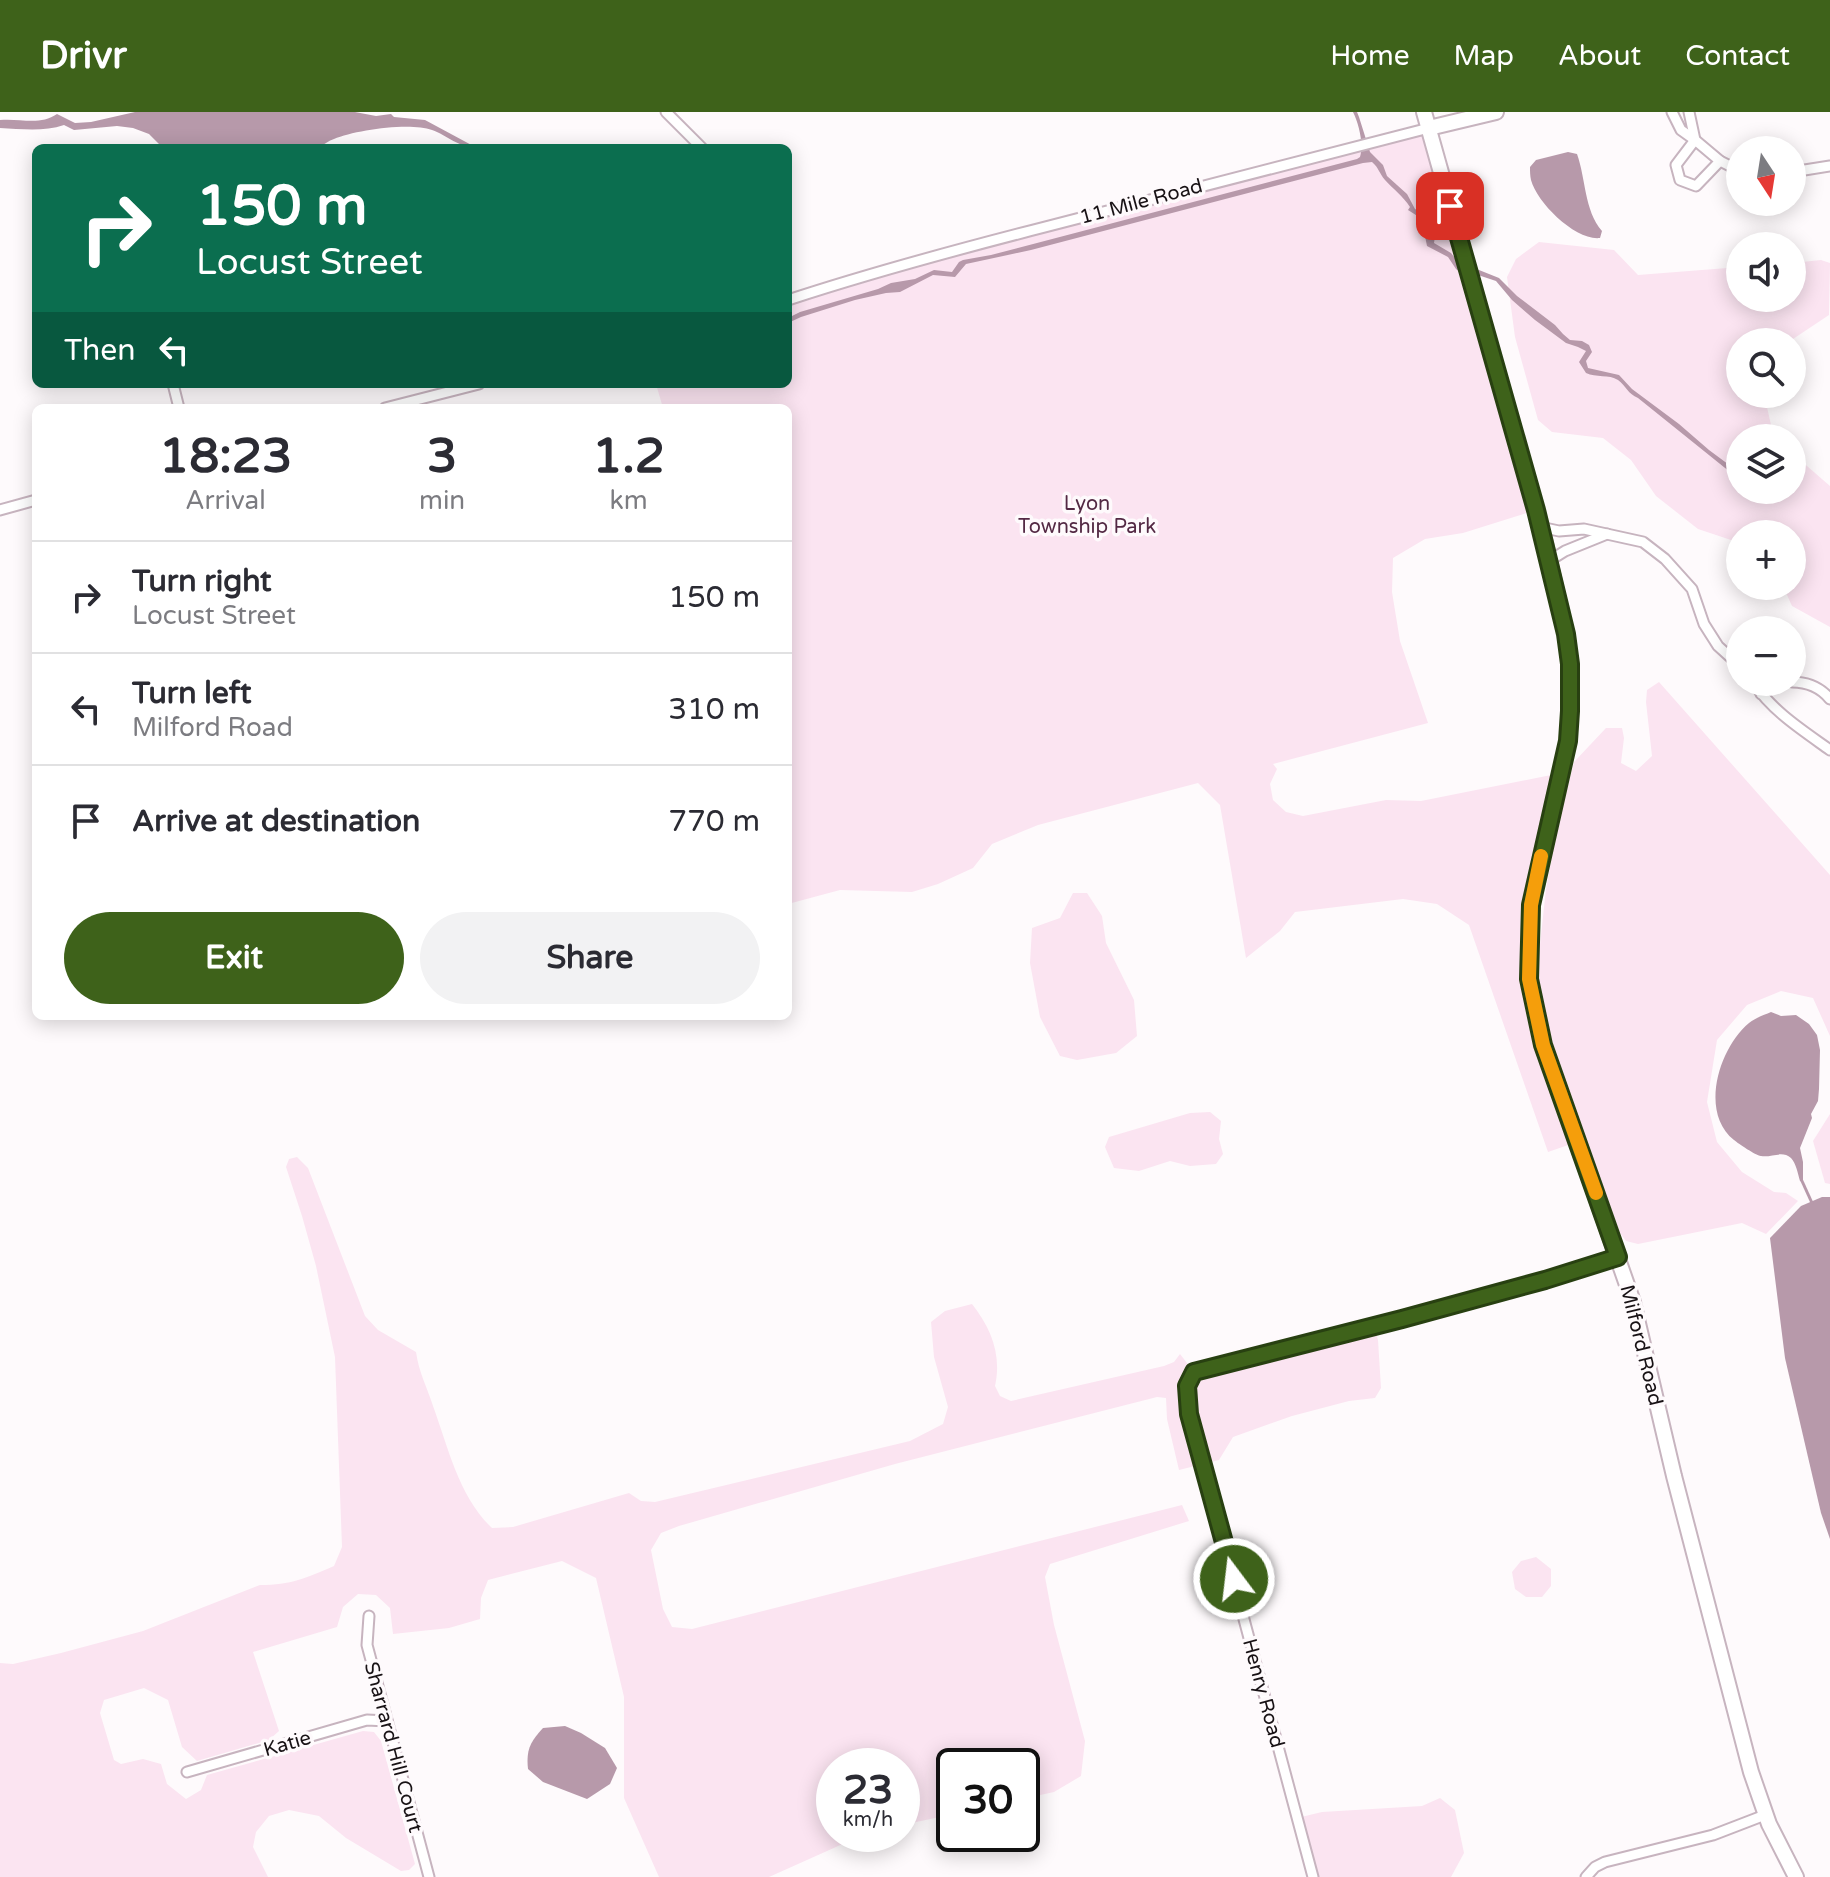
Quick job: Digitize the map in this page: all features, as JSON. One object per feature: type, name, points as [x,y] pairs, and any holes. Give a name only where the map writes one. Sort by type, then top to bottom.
[{"type":"street","points":[[666,112],[698,144]]},
{"type":"street","name":"Milford Road","points":[[1424,112],[1549,561],[1570,664],[1568,741],[1531,905],[1529,979],[1543,1045],[1633,1302],[1674,1476],[1751,1772],[1765,1815],[1796,1877]]},
{"type":"street","name":"11 Mile Road","points":[[792,299],[963,249],[1236,176],[1496,112]]},
{"type":"street","points":[[1672,112],[1681,130],[1726,164]]},
{"type":"street","points":[[1689,112],[1695,140],[1676,165],[1680,180],[1696,186],[1720,161]]},
{"type":"street","points":[[1806,170],[1830,166]]},
{"type":"street","points":[[401,404],[463,388]]},
{"type":"street","points":[[0,510],[32,501]]},
{"type":"street","points":[[1540,527],[1559,531],[1584,529],[1643,542],[1665,559],[1692,589],[1704,624],[1726,653]]},
{"type":"street","points":[[1549,561],[1607,534]]},
{"type":"street","points":[[1806,682],[1830,699]]},
{"type":"street","points":[[1763,696],[1779,713],[1830,750]]},
{"type":"street","name":"Henry Road","points":[[1313,1877],[1189,1414],[1187,1386],[1194,1372],[1402,1319],[1618,1257]]},
{"type":"street","name":"Sharrard Hill Court","points":[[369,1616],[367,1645],[429,1877]]},
{"type":"street","name":"Katie","points":[[187,1772],[367,1720],[387,1721]]},
{"type":"street","points":[[1586,1877],[1605,1862],[1713,1835],[1765,1815]]},
{"type":"green space","name":"Lyon Township Park","points":[[1429,128],[1536,510],[1463,533],[1425,539],[1393,558],[1392,592],[1400,641],[1428,723],[1273,764],[1277,769],[1270,784],[1273,800],[1286,812],[1303,816],[1386,800],[1421,801],[1561,773],[1531,905],[1529,979],[1577,1142],[1548,1152],[1469,925],[1437,904],[1403,899],[1295,912],[1280,931],[1246,958],[1220,805],[1198,783],[1038,825],[992,844],[973,868],[912,892],[840,890],[792,903],[792,404],[662,404],[657,388],[792,388],[792,299],[1053,224]]},
{"type":"green space","points":[[1539,242],[1614,250],[1638,275],[1726,268],[1726,312],[1806,312],[1806,262],[1821,260],[1830,263],[1829,315],[1806,330],[1726,328],[1726,408],[1767,408],[1771,424],[1726,424],[1726,504],[1806,504],[1806,465],[1830,486],[1830,627],[1792,606],[1789,600],[1806,600],[1806,520],[1726,520],[1726,538],[1698,529],[1656,496],[1631,460],[1603,438],[1552,432],[1538,420],[1515,337],[1507,277],[1516,259]]},
{"type":"green space","points":[[1659,682],[1830,875],[1830,1036],[1813,998],[1781,991],[1747,1005],[1717,1040],[1707,1102],[1717,1142],[1742,1172],[1774,1192],[1786,1193],[1798,1201],[1766,1234],[1742,1223],[1638,1244],[1626,1241],[1620,1233],[1552,1045],[1537,972],[1546,889],[1574,762],[1606,728],[1622,728],[1621,763],[1636,771],[1652,756],[1647,690]]},
{"type":"green space","points":[[1073,893],[1087,893],[1102,916],[1106,943],[1134,1000],[1137,1036],[1116,1053],[1077,1060],[1060,1056],[1040,1017],[1030,963],[1032,928],[1060,918]]},
{"type":"green space","points":[[1210,1112],[1221,1121],[1219,1139],[1223,1154],[1216,1164],[1190,1166],[1170,1161],[1139,1171],[1114,1168],[1105,1147],[1109,1137],[1190,1113]]},
{"type":"green space","points":[[1830,1114],[1830,1184],[1825,1183],[1813,1141]]},
{"type":"green space","points":[[297,1157],[308,1168],[365,1316],[378,1330],[416,1352],[456,1471],[471,1502],[492,1528],[513,1527],[629,1493],[641,1501],[655,1502],[910,1441],[943,1424],[948,1407],[934,1357],[931,1322],[945,1311],[972,1304],[993,1342],[997,1363],[995,1386],[1000,1396],[1011,1401],[1164,1366],[1174,1362],[1180,1354],[1194,1372],[1374,1326],[1378,1340],[1381,1388],[1375,1398],[1349,1401],[1292,1416],[1233,1437],[1219,1460],[1179,1470],[1167,1419],[1166,1398],[1157,1397],[895,1464],[661,1533],[651,1550],[663,1609],[672,1627],[692,1629],[1182,1505],[1189,1521],[1050,1564],[1045,1577],[1054,1625],[1085,1741],[1081,1776],[1054,1792],[1040,1795],[1040,1748],[936,1748],[936,1818],[920,1821],[920,1748],[816,1748],[816,1852],[825,1852],[769,1877],[659,1877],[624,1798],[624,1697],[596,1578],[562,1561],[488,1580],[481,1598],[480,1619],[449,1628],[393,1634],[390,1608],[376,1595],[358,1594],[343,1607],[337,1627],[253,1652],[279,1731],[269,1740],[197,1761],[182,1747],[168,1700],[144,1688],[104,1700],[100,1713],[114,1760],[121,1764],[143,1759],[161,1764],[167,1784],[186,1799],[201,1790],[207,1775],[363,1731],[374,1732],[381,1741],[415,1864],[409,1870],[401,1871],[346,1838],[319,1816],[289,1810],[269,1816],[256,1832],[253,1847],[268,1877],[0,1877],[0,1663],[13,1664],[143,1631],[260,1585],[281,1584],[306,1577],[334,1566],[342,1547],[335,1357],[316,1266],[286,1167],[289,1159]]},
{"type":"green space","points":[[1536,1557],[1551,1569],[1551,1586],[1542,1597],[1526,1597],[1515,1589],[1512,1572],[1521,1561]]},
{"type":"green space","points":[[1440,1798],[1455,1810],[1464,1853],[1451,1877],[1313,1877],[1297,1818],[1322,1812],[1422,1806]]},
{"type":"shaded area","points":[[135,112],[391,114],[394,117],[425,120],[470,144],[459,144],[432,130],[410,127],[355,133],[325,144],[159,144],[149,134],[117,126],[74,130],[64,125],[40,129],[0,128],[0,120],[37,121],[57,114],[75,123]]},
{"type":"shaded area","points":[[1353,112],[1357,112],[1370,152],[1383,165],[1387,176],[1407,194],[1415,209],[1434,221],[1434,243],[1451,253],[1462,267],[1499,278],[1570,340],[1589,345],[1592,352],[1586,361],[1588,368],[1619,375],[1632,389],[1726,463],[1726,469],[1618,380],[1586,373],[1579,362],[1586,351],[1566,343],[1535,320],[1496,281],[1460,272],[1448,257],[1427,246],[1425,236],[1432,235],[1430,224],[1408,210],[1410,207],[1407,203],[1372,162],[966,264],[955,277],[933,275],[900,292],[855,300],[792,321],[792,316],[800,312],[891,283],[915,279],[934,270],[952,272],[963,260],[1357,159],[1360,157],[1361,141]]},
{"type":"shaded area","points":[[1568,152],[1577,154],[1592,214],[1602,231],[1600,238],[1580,233],[1559,219],[1541,199],[1531,180],[1530,167],[1536,160]]},
{"type":"shaded area","points":[[1771,1012],[1781,1016],[1796,1015],[1809,1024],[1817,1035],[1820,1050],[1818,1101],[1800,1148],[1803,1182],[1791,1158],[1784,1155],[1761,1156],[1747,1149],[1723,1128],[1717,1113],[1717,1080],[1729,1048],[1749,1023]]},
{"type":"shaded area","points":[[1830,1197],[1830,1539],[1821,1513],[1785,1358],[1770,1238],[1801,1206]]},
{"type":"shaded area","points":[[565,1726],[605,1748],[617,1768],[610,1784],[587,1799],[543,1782],[528,1769],[528,1751],[543,1728]]},
{"type":"waterway","points":[[1802,1181],[1812,1203]]},
{"type":"slow traffic","points":[[1541,856],[1531,905],[1529,979],[1543,1045],[1596,1193]]},
{"type":"route","points":[[1234,1579],[1189,1414],[1186,1394],[1189,1378],[1194,1372],[1402,1319],[1618,1257],[1543,1045],[1529,979],[1531,905],[1568,741],[1570,664],[1566,634],[1536,510],[1450,206]]}]
